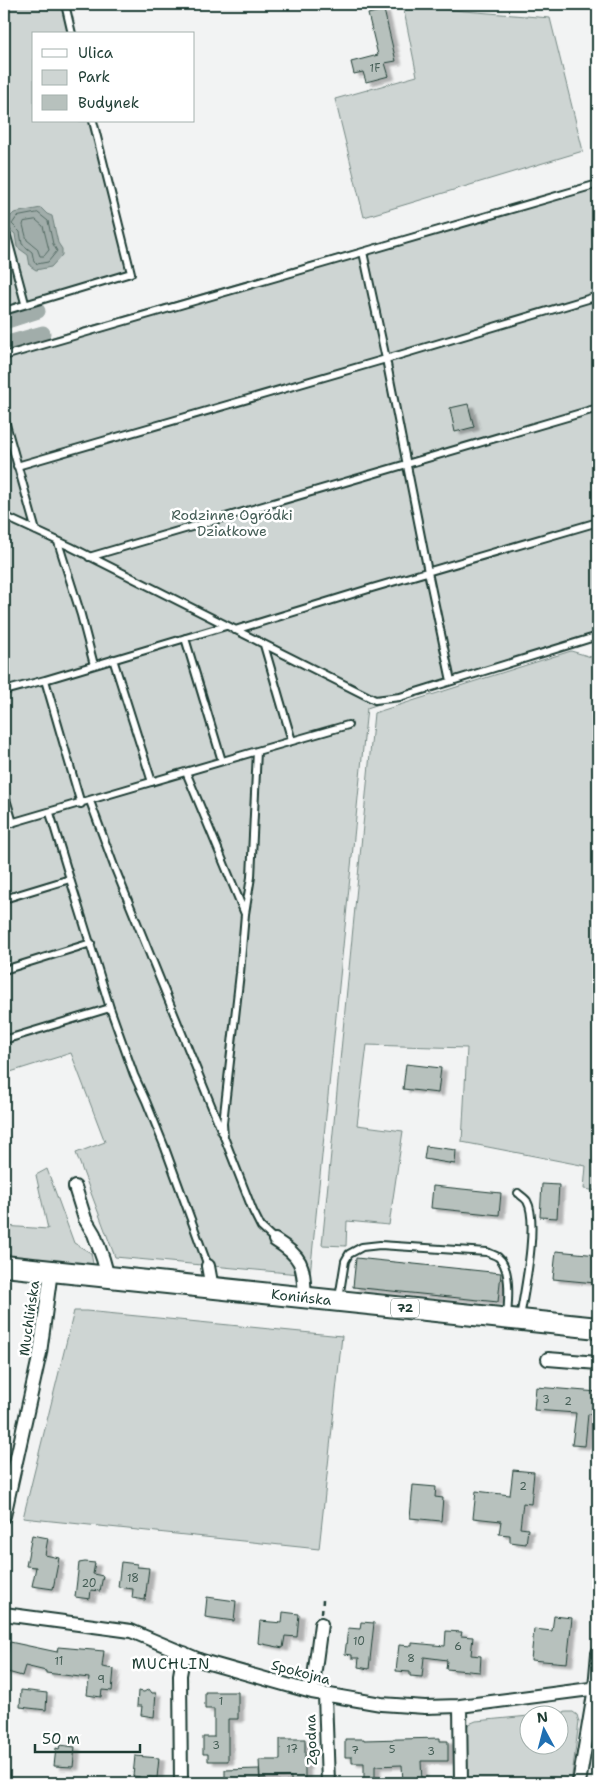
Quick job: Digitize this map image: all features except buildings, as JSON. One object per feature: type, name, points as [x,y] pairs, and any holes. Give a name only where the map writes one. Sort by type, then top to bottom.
[{"type":"main road","name":"Konińska","points":[[4,1266],[598,1328]]},
{"type":"street","points":[[75,1187],[85,1219],[94,1234],[108,1277]]},
{"type":"street","points":[[275,1240],[285,1246],[300,1262],[303,1268],[305,1297]]},
{"type":"street","points":[[208,1266],[212,1288]]},
{"type":"street","name":"Muchlińska","points":[[4,1516],[40,1353],[50,1271]]},
{"type":"street","points":[[548,1359],[598,1363]]},
{"type":"street","name":"Spokojna","points":[[4,1614],[131,1631],[202,1661],[312,1692],[381,1704],[425,1707],[460,1706],[596,1688]]},
{"type":"street","points":[[312,1692],[321,1624]]},
{"type":"street","points":[[181,1783],[180,1675],[184,1653]]},
{"type":"street","points":[[579,1783],[596,1688],[598,1653]]},
{"type":"street","name":"Zgodna","points":[[325,1695],[328,1783]]},
{"type":"street","points":[[460,1706],[461,1783]]},
{"type":"lane","points":[[65,4],[72,32]]},
{"type":"lane","points":[[4,311],[131,273],[93,122]]},
{"type":"lane","points":[[4,356],[598,184]]},
{"type":"lane","points":[[4,225],[25,304]]},
{"type":"lane","points":[[362,252],[408,464],[451,682]]},
{"type":"lane","points":[[17,466],[598,296]]},
{"type":"lane","points":[[89,557],[598,408]]},
{"type":"lane","points":[[4,417],[36,531]]},
{"type":"lane","points":[[4,516],[375,700],[400,697],[598,636]]},
{"type":"lane","points":[[235,630],[598,522]]},
{"type":"lane","points":[[58,542],[81,615],[94,665]]},
{"type":"lane","points":[[4,691],[226,626]]},
{"type":"lane","points":[[185,638],[222,761]]},
{"type":"lane","points":[[264,645],[292,741]]},
{"type":"lane","points":[[114,659],[152,782]]},
{"type":"lane","points":[[45,680],[81,804]]},
{"type":"lane","points":[[4,825],[348,725]]},
{"type":"lane","points":[[224,1137],[223,1123],[245,914],[251,877],[257,751]]},
{"type":"lane","points":[[186,772],[245,914]]},
{"type":"lane","points":[[4,792],[13,822]]},
{"type":"lane","points":[[90,801],[110,857],[253,1211],[261,1227],[275,1240]]},
{"type":"lane","points":[[50,813],[110,1008],[134,1075],[153,1116],[208,1266]]},
{"type":"lane","points":[[4,899],[70,879]]},
{"type":"lane","points":[[4,970],[91,943]]},
{"type":"lane","points":[[4,1040],[110,1008]]},
{"type":"lane","points":[[513,1319],[531,1240],[531,1217],[527,1201],[518,1193]]},
{"type":"lane","points":[[338,1301],[345,1261],[349,1254],[362,1247],[380,1246],[487,1252],[498,1257],[503,1262],[513,1319]]},
{"type":"path","points":[[4,1634],[10,1628]]},
{"type":"path","points":[[40,1778],[66,1781],[68,1783]]},
{"type":"green space","points":[[4,4],[68,4],[75,32],[32,32],[32,122],[96,122],[134,276],[4,314]]},
{"type":"green space","points":[[403,6],[550,18],[583,151],[364,217],[335,99],[417,76]]},
{"type":"green space","name":"Rodzinne Ogródki Działkowe","points":[[598,180],[598,632],[367,708],[310,1275],[115,1257],[76,1153],[105,1142],[71,1053],[4,1074],[4,351]]},
{"type":"green space","points":[[571,651],[598,659],[598,1191],[584,1189],[586,1166],[462,1142],[467,1048],[367,1045],[357,1125],[403,1131],[389,1225],[347,1221],[346,1246],[322,1245],[374,713]]},
{"type":"green space","points":[[47,1169],[74,1243],[91,1253],[94,1269],[4,1260],[4,1226],[48,1229],[36,1175]]},
{"type":"green space","points":[[74,1311],[342,1336],[319,1549],[23,1518]]},
{"type":"green space","points":[[570,1712],[577,1715],[579,1722],[571,1783],[466,1783],[465,1729],[469,1724],[476,1721],[520,1717],[520,1754],[570,1754]]},
{"type":"water","points":[[41,208],[52,216],[62,255],[51,267],[36,270],[30,266],[28,255],[17,247],[15,234],[7,227],[7,220],[14,213]]},
{"type":"waterway","points":[[4,322],[38,311]]},
{"type":"waterway","points":[[4,344],[43,333]]},
{"type":"district","name":"MUCHLIN","points":[[171,1664]]}]
